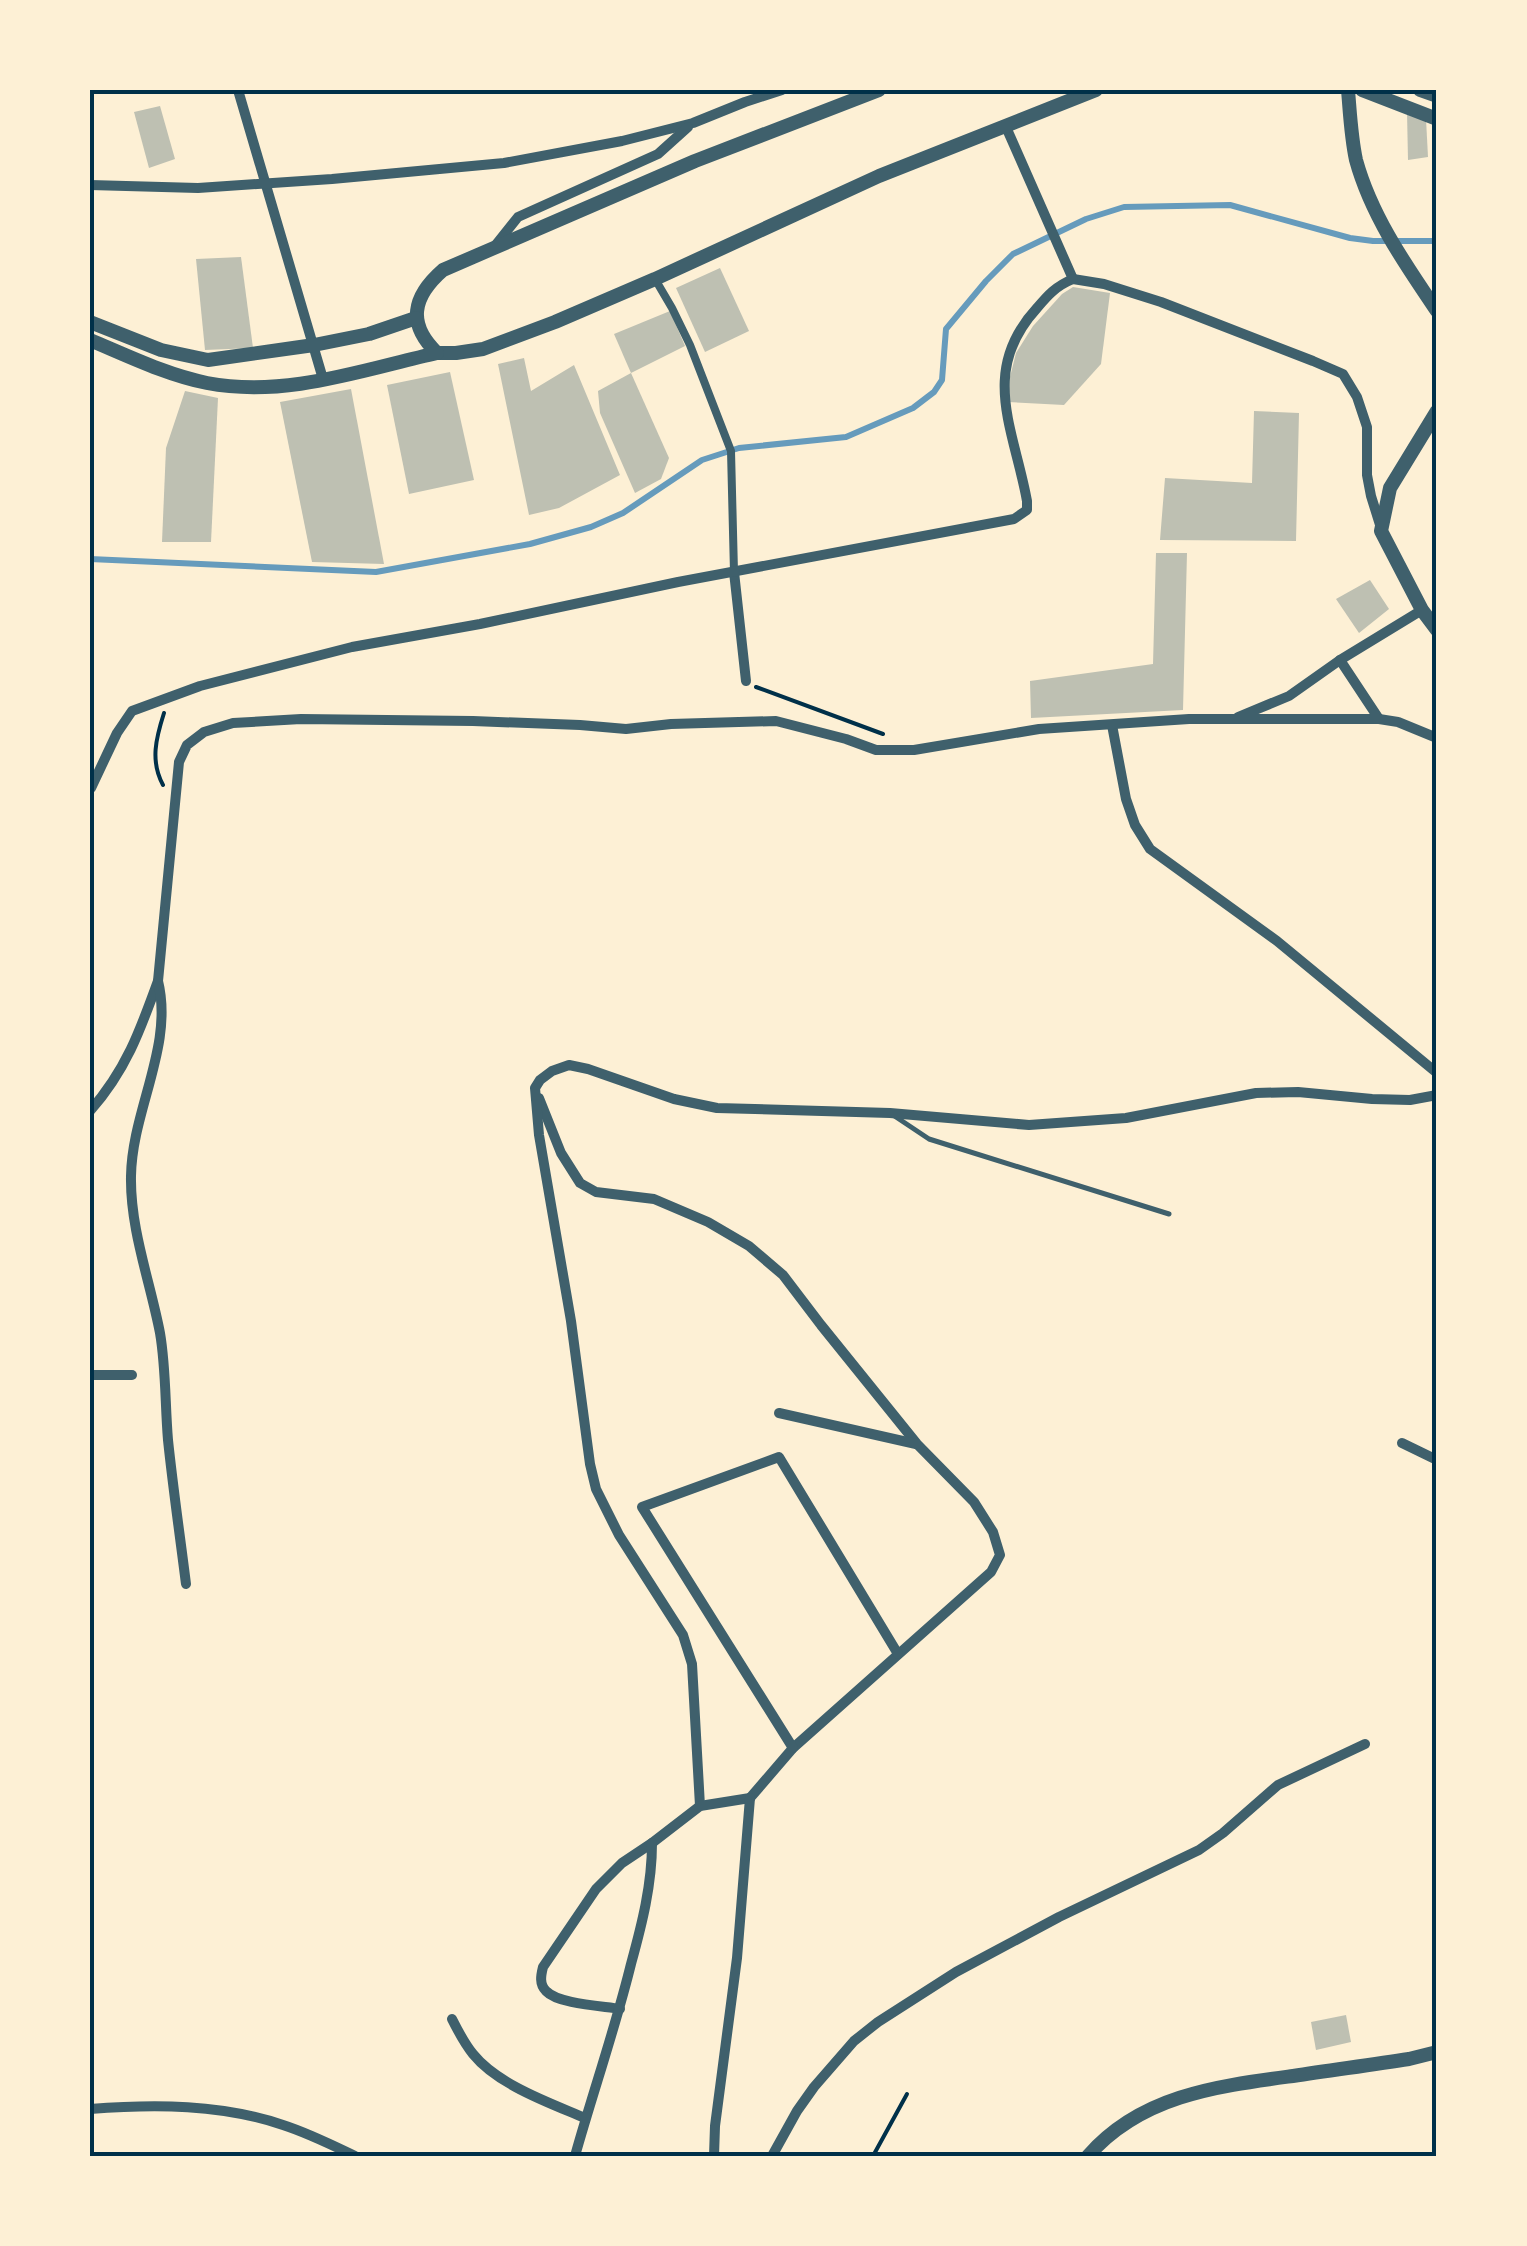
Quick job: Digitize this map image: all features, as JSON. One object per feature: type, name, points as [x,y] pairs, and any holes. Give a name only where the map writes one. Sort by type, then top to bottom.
[{"type":"street","points":[[238,90],[323,379]]},
{"type":"street","points":[[90,184],[198,188],[504,163],[622,142],[693,123],[782,90]]},
{"type":"street","points":[[438,353],[422,337],[416,318],[426,287],[443,270],[694,161],[879,90]]},
{"type":"street","points":[[90,340],[174,374],[222,385],[278,388],[438,353],[482,349],[655,279],[878,176],[1096,90]]},
{"type":"street","points":[[1348,90],[1356,160],[1379,218],[1437,310]]},
{"type":"street","points":[[1362,90],[1437,119]]},
{"type":"street","points":[[1420,90],[1437,96]]},
{"type":"street","points":[[493,248],[518,217],[658,154],[693,123]]},
{"type":"street","points":[[1006,127],[1073,279]]},
{"type":"street","points":[[655,279],[690,345],[731,451],[734,572],[746,681]]},
{"type":"street","points":[[90,787],[132,712],[170,696],[263,668],[352,647],[1020,516],[1027,510],[1028,501],[1003,394],[1004,374],[1012,345],[1028,317],[1057,286],[1073,279],[1104,284],[1161,302],[1343,374],[1357,397],[1367,428],[1367,475],[1381,531],[1422,610],[1437,630]]},
{"type":"street","points":[[90,322],[161,350],[208,360],[314,346],[385,330],[416,318]]},
{"type":"street","points":[[222,359],[222,385]]},
{"type":"street","points":[[1381,531],[1390,488],[1437,412]]},
{"type":"street","points":[[1234,719],[1288,696],[1422,610]]},
{"type":"street","points":[[1340,660],[1380,720]]},
{"type":"street","points":[[90,1111],[124,1065],[158,980],[180,762],[187,746],[204,732],[233,723],[301,719],[626,729],[776,721],[876,750],[914,750],[1039,729],[1189,719],[1380,720],[1437,738]]},
{"type":"street","points":[[1112,725],[1126,799],[1135,825],[1150,849],[1277,941],[1437,1074]]},
{"type":"street","points":[[158,980],[162,1013],[153,1070],[133,1148],[131,1178],[136,1230],[160,1335],[186,1584]]},
{"type":"street","points":[[700,1806],[692,1664],[682,1635],[619,1535],[596,1488],[590,1464],[571,1321],[538,1135],[535,1088],[552,1070],[569,1065],[588,1069],[674,1099],[717,1108],[890,1114],[1029,1125],[1126,1118],[1256,1094],[1298,1092],[1410,1100],[1437,1095]]},
{"type":"street","points":[[535,1088],[561,1153],[580,1183],[596,1192],[654,1199],[708,1222],[749,1246],[783,1274],[917,1444],[974,1502],[994,1532],[1000,1555],[991,1572],[793,1748],[750,1798],[737,1958],[714,2156]]},
{"type":"street","points":[[90,1375],[132,1375]]},
{"type":"street","points":[[780,1412],[917,1444]]},
{"type":"street","points":[[1402,1443],[1437,1460]]},
{"type":"street","points":[[793,1748],[642,1507],[779,1457],[898,1654]]},
{"type":"street","points":[[772,2156],[797,2111],[835,2062],[854,2040],[878,2022],[973,1963],[1200,1850],[1278,1786],[1365,1744]]},
{"type":"street","points":[[620,2009],[560,1999],[546,1992],[540,1981],[542,1967],[596,1890],[622,1863],[700,1806],[750,1798]]},
{"type":"street","points":[[575,2156],[645,1912],[652,1843]]},
{"type":"street","points":[[452,2019],[476,2058],[496,2074],[532,2095],[586,2118]]},
{"type":"street","points":[[1088,2156],[1103,2138],[1131,2119],[1206,2089],[1437,2052]]},
{"type":"street","points":[[90,2109],[163,2106],[228,2112],[284,2125],[355,2156]]},
{"type":"lane","points":[[890,1114],[929,1139],[1169,1214]]},
{"type":"path","points":[[746,681],[880,732],[914,750]]},
{"type":"path","points":[[170,696],[155,744],[155,764],[161,783],[174,794]]},
{"type":"path","points":[[873,2156],[907,2094]]},
{"type":"building","points":[[160,106],[175,159],[149,168],[134,112]]},
{"type":"building","points":[[1407,112],[1426,119],[1428,157],[1408,160]]},
{"type":"building","points":[[241,257],[253,348],[205,350],[196,259]]},
{"type":"building","points":[[720,268],[749,331],[705,352],[676,288]]},
{"type":"building","points":[[1073,287],[1110,293],[1101,364],[1064,405],[1008,402],[1016,353],[1033,326]]},
{"type":"building","points":[[670,311],[685,346],[631,373],[614,334]]},
{"type":"building","points":[[524,358],[531,391],[574,365],[620,475],[559,508],[529,515],[498,364]]},
{"type":"building","points":[[450,372],[474,480],[409,494],[387,385]]},
{"type":"building","points":[[631,373],[669,458],[661,479],[635,493],[600,413],[598,391]]},
{"type":"building","points":[[351,389],[384,564],[312,562],[280,402]]},
{"type":"building","points":[[185,391],[218,398],[211,542],[162,542],[166,448]]},
{"type":"building","points":[[1254,411],[1299,413],[1296,541],[1160,540],[1165,478],[1252,483]]},
{"type":"building","points":[[1156,553],[1187,553],[1183,710],[1031,718],[1030,681],[1153,664]]},
{"type":"building","points":[[1370,580],[1389,609],[1359,633],[1336,599]]},
{"type":"building","points":[[1346,2015],[1351,2042],[1316,2050],[1311,2022]]},
{"type":"waterway","points":[[90,559],[376,572],[530,544],[591,527],[623,513],[702,460],[739,448],[846,437],[913,408],[934,392],[942,380],[946,329],[1013,254],[1086,219],[1124,207],[1230,205],[1350,238],[1437,241]]}]
